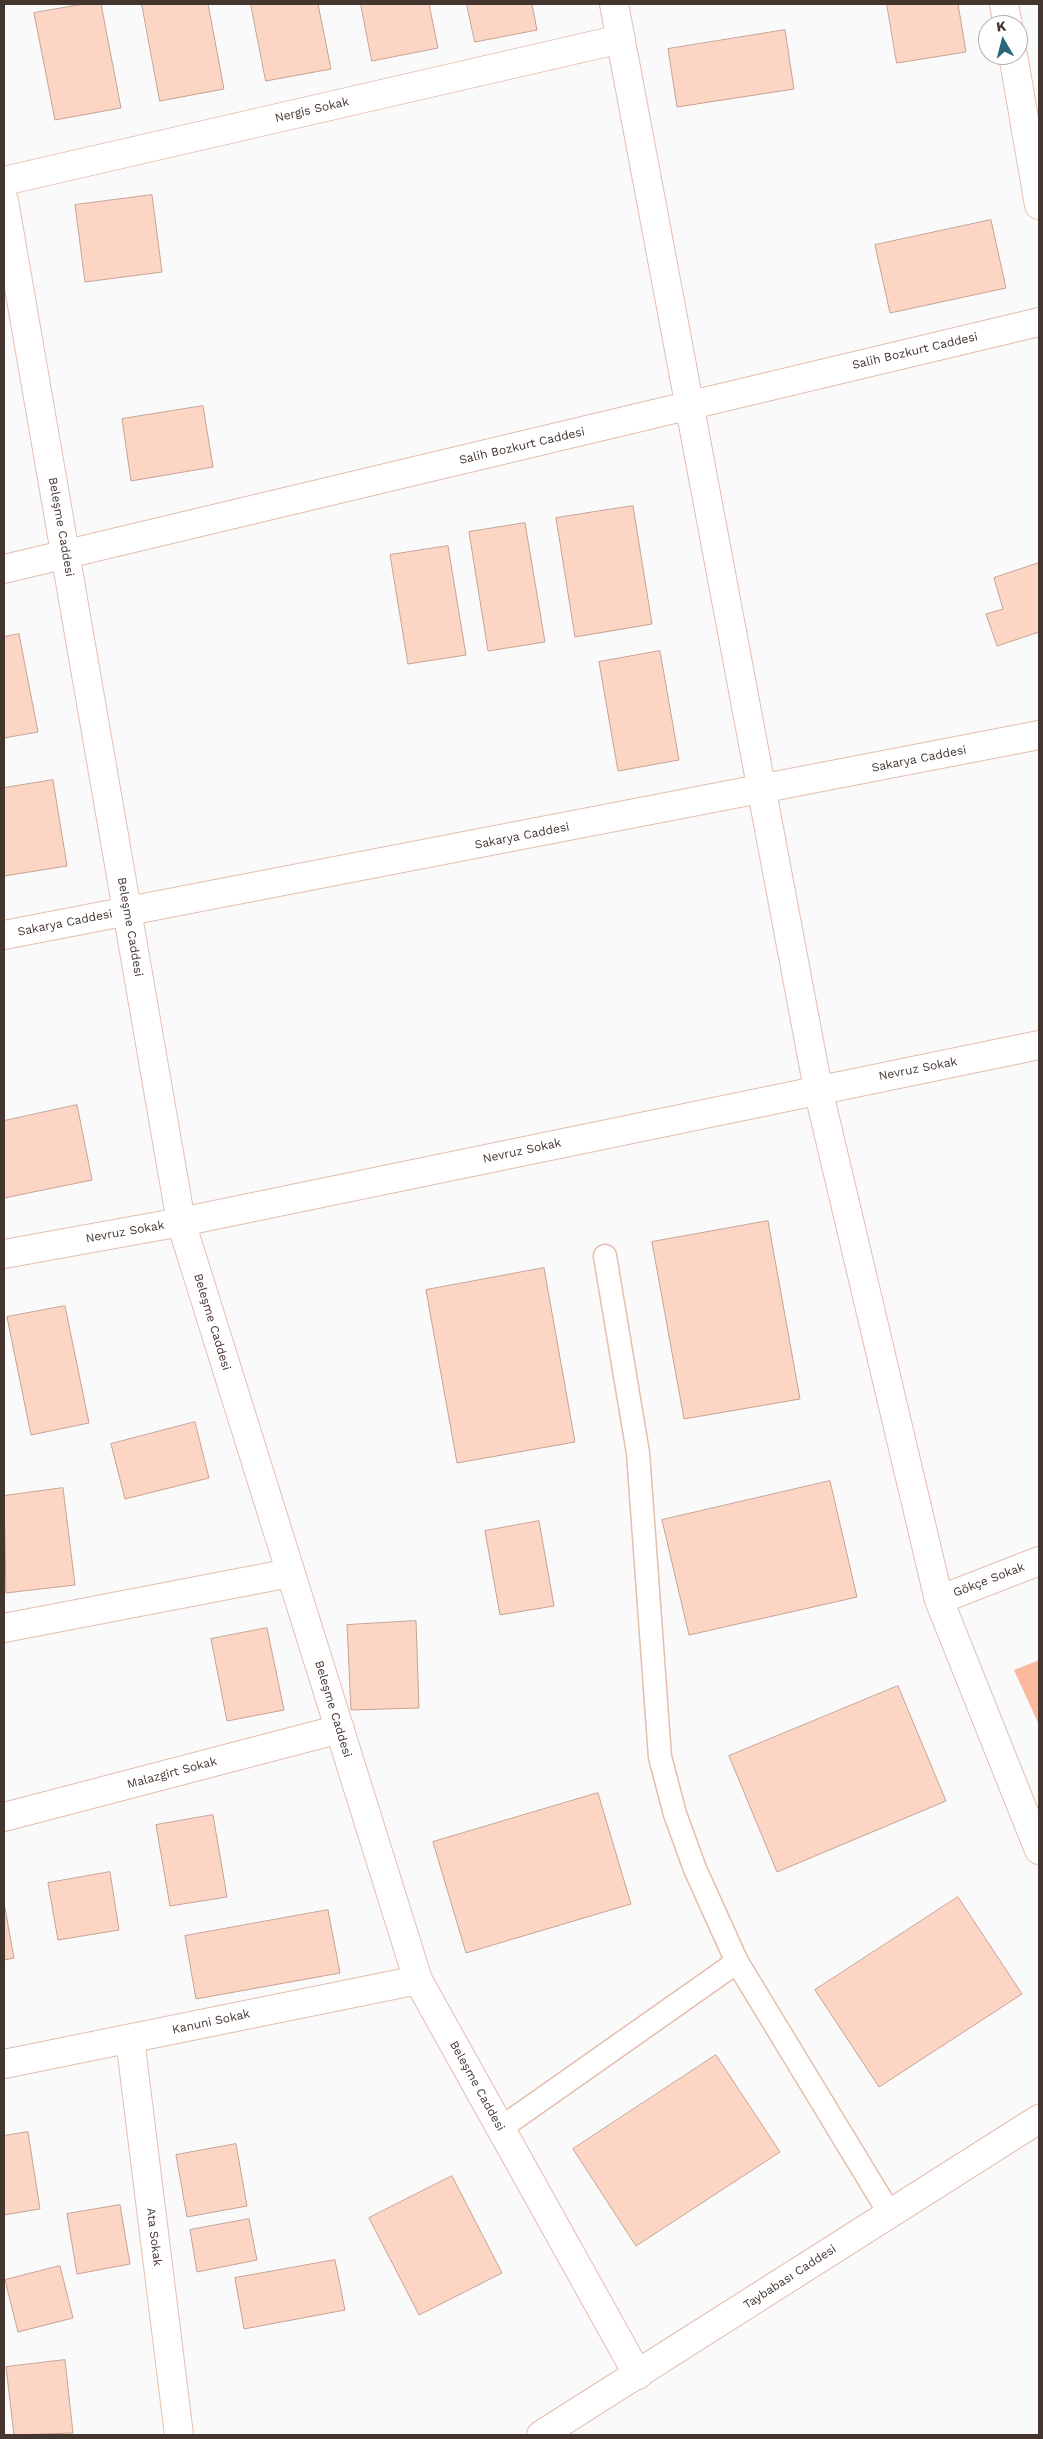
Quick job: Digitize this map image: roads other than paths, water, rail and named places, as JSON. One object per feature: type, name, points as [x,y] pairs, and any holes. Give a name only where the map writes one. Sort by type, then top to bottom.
[{"type":"street","points":[[614,4],[818,1089],[938,1600],[1039,1850]]},
{"type":"street","name":"Nergis Sokak","points":[[4,181],[621,39]]},
{"type":"street","points":[[1015,65],[1039,205]]},
{"type":"street","name":"Beleşme Caddesi","points":[[4,201],[181,1222],[418,1980],[638,2375]]},
{"type":"street","name":"Salih Bozkurt Caddesi","points":[[4,569],[1039,322]]},
{"type":"street","name":"Sakarya Caddesi","points":[[4,935],[1039,735]]},
{"type":"street","name":"Nevruz Sokak","points":[[4,1254],[181,1222],[818,1089],[1039,1045]]},
{"type":"street","name":"Gökçe Sokak","points":[[938,1600],[1039,1561]]},
{"type":"street","points":[[4,1628],[290,1572]]},
{"type":"street","name":"Malazgirt Sokak","points":[[4,1817],[340,1729]]},
{"type":"street","name":"Kanuni Sokak","points":[[4,2064],[418,1980]]},
{"type":"street","name":"Ata Sokak","points":[[130,2039],[179,2435]]},
{"type":"street","name":"Taybabası Caddesi","points":[[541,2435],[1039,2119]]},
{"type":"lane","points":[[604,1256],[638,1453],[660,1757],[675,1814],[718,1924],[737,1962],[890,2214]]},
{"type":"lane","points":[[501,2128],[737,1962]]}]
